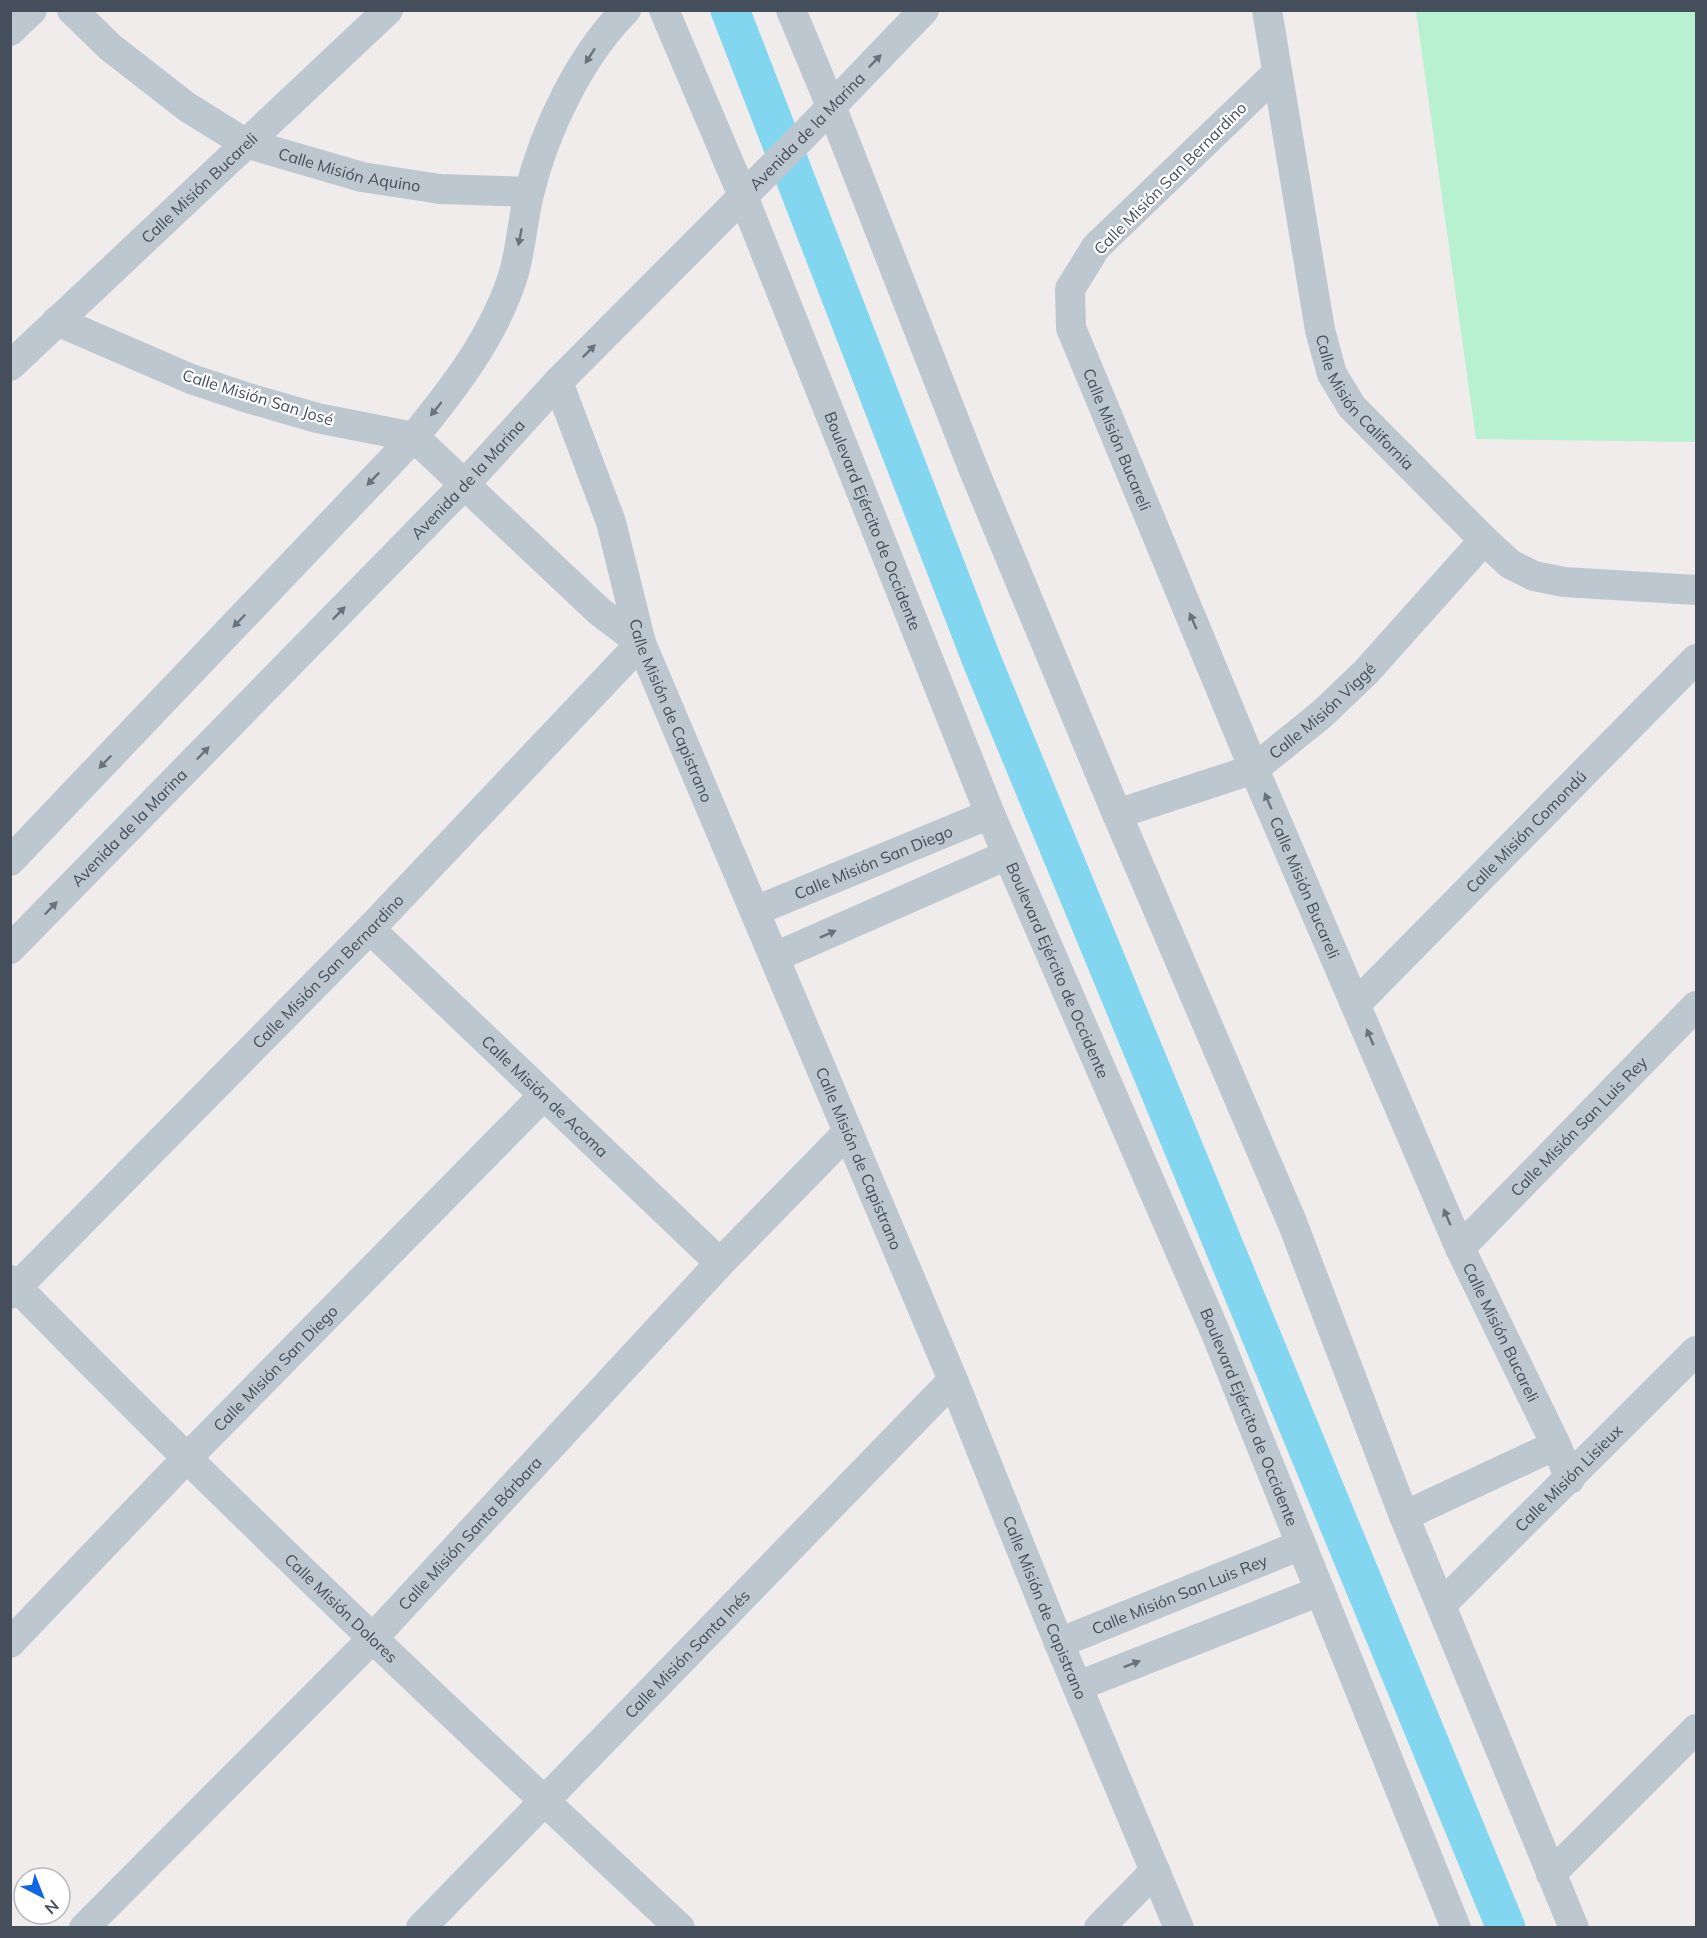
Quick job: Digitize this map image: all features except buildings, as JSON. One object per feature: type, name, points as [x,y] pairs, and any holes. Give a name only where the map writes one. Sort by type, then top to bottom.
[{"type":"street","points":[[10,31],[32,10]]},
{"type":"street","name":"Calle Misión Aquino","points":[[72,10],[110,47],[187,107],[245,143],[362,177],[440,189],[529,192]]},
{"type":"street","name":"Calle Misión Bucareli","points":[[10,366],[388,10]]},
{"type":"street","points":[[11,858],[414,437],[455,387],[487,336],[512,278],[529,192],[557,110],[591,53],[626,10]]},
{"type":"street","name":"Boulevard Ejército de Occidente","points":[[664,10],[752,187],[990,814],[1217,1336],[1456,1928]]},
{"type":"street","points":[[790,10],[831,106],[973,468],[1117,814],[1292,1222],[1404,1516],[1574,1928]]},
{"type":"street","name":"Avenida de la Marina","points":[[10,949],[465,484],[558,382],[806,133],[924,10]]},
{"type":"street","name":"Calle Misión California","points":[[1267,10],[1320,330],[1332,374],[1352,407],[1510,564],[1534,576],[1564,582],[1696,590]]},
{"type":"street","name":"Calle Misión San Bernardino","points":[[1070,289],[1096,247],[1277,73]]},
{"type":"street","name":"Calle Misión Bucareli","points":[[1070,289],[1071,328],[1254,769],[1460,1248],[1556,1445],[1570,1479]]},
{"type":"street","name":"Calle Misión San José","points":[[57,321],[191,379],[248,398],[317,418],[414,437]]},
{"type":"street","name":"Calle Misión de Capistrano","points":[[558,382],[611,522],[641,643],[953,1380],[1059,1643],[1179,1928]]},
{"type":"street","points":[[414,437],[600,612],[641,643]]},
{"type":"street","name":"Calle Misión Viggé","points":[[1117,814],[1254,769],[1322,714],[1365,672],[1484,540]]},
{"type":"street","name":"Calle Misión San Bernardino","points":[[13,1287],[370,929],[641,643]]},
{"type":"street","name":"Calle Misión Comondú","points":[[1356,1004],[1696,659]]},
{"type":"street","name":"Calle Misión San Diego","points":[[755,911],[990,814]]},
{"type":"street","points":[[775,957],[1008,855]]},
{"type":"street","name":"Calle Misión de Acoma","points":[[370,929],[720,1263]]},
{"type":"street","name":"Calle Misión San Luis Rey","points":[[1460,1248],[1696,1006]]},
{"type":"street","name":"Calle Misión San Diego","points":[[10,1644],[186,1459],[543,1096]]},
{"type":"street","name":"Calle Misión Santa Bárbara","points":[[84,1928],[374,1638],[720,1263],[848,1132]]},
{"type":"street","name":"Calle Misión Dolores","points":[[13,1287],[186,1459],[680,1928]]},
{"type":"street","name":"Calle Misión Lisieux","points":[[1441,1605],[1696,1351]]},
{"type":"street","name":"Calle Misión Santa Inés","points":[[421,1928],[953,1380]]},
{"type":"street","name":"Calle Misión Lisieux","points":[[1404,1516],[1556,1445]]},
{"type":"street","name":"Calle Misión San Luis Rey","points":[[1059,1643],[1301,1545]]},
{"type":"street","points":[[1077,1686],[1320,1591]]},
{"type":"street","points":[[1551,1874],[1696,1729]]},
{"type":"street","points":[[1099,1928],[1155,1871]]},
{"type":"green space","points":[[1416,11],[1696,11],[1696,442],[1476,439]]},
{"type":"waterway","points":[[730,10],[982,661],[1506,1928]]}]
